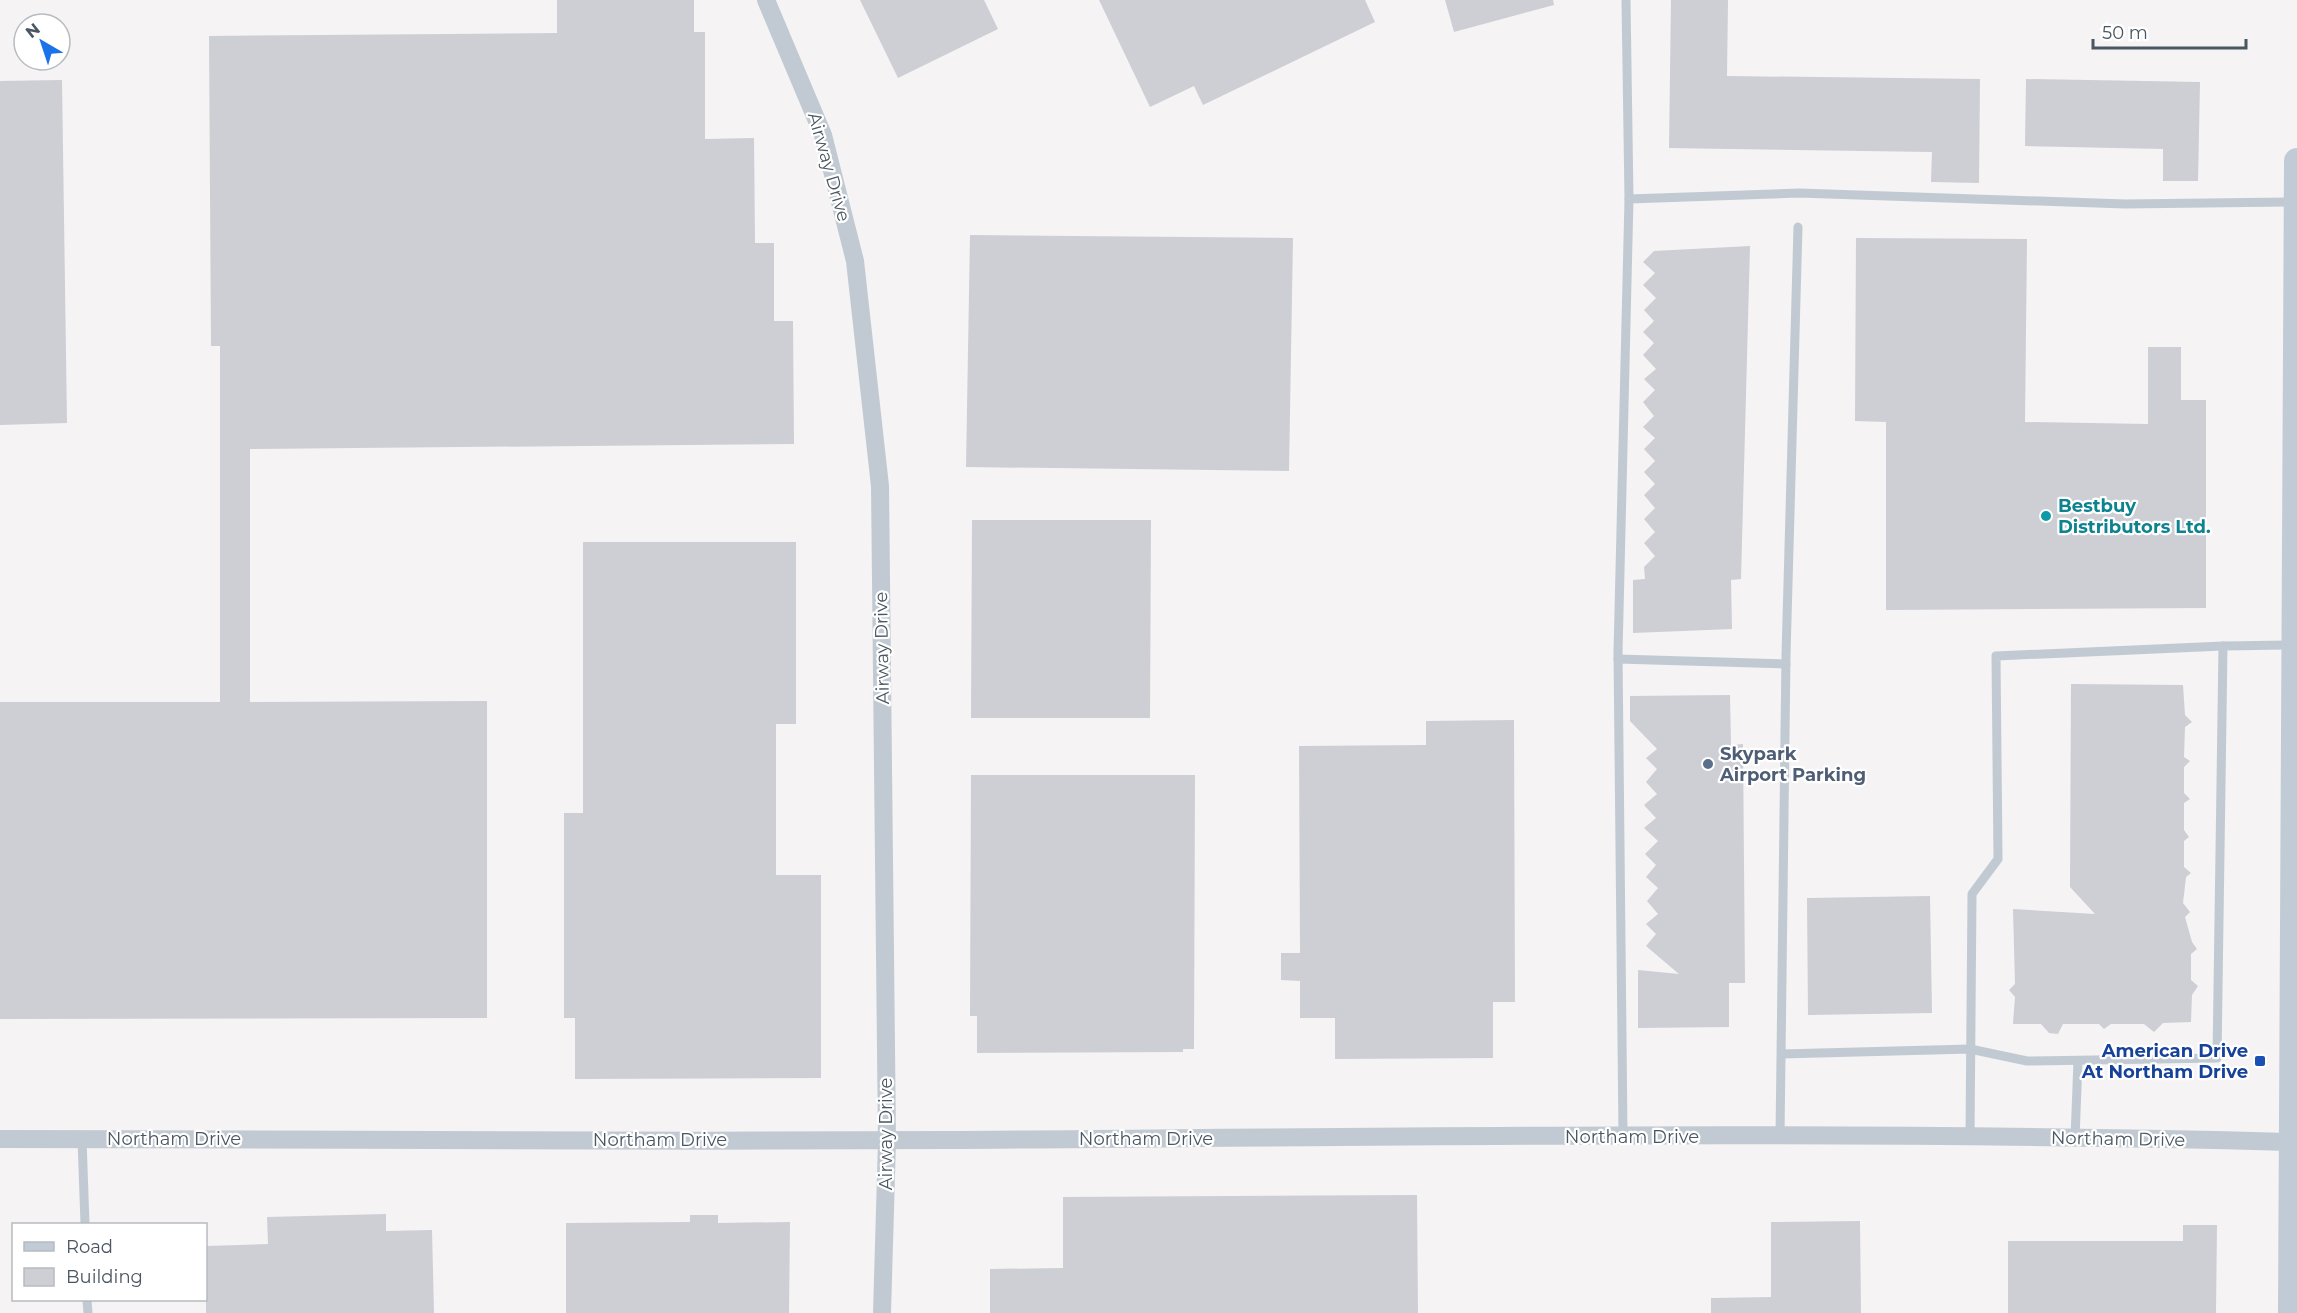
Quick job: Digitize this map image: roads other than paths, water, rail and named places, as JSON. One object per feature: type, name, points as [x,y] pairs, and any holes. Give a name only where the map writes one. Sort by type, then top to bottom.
[{"type":"street","name":"Airway Drive","points":[[766,0],[823,135],[855,261],[880,486],[887,1141],[882,1313]]},
{"type":"street","points":[[2291,1313],[2297,161]]},
{"type":"street","name":"Northam Drive","points":[[0,1139],[887,1141],[1623,1136],[1970,1137],[2292,1142]]},
{"type":"lane","points":[[1623,1136],[1618,659],[1629,198],[1626,0]]},
{"type":"lane","points":[[1629,198],[1799,193],[2114,204],[2297,202]]},
{"type":"lane","points":[[1780,1137],[1786,664],[1798,227]]},
{"type":"lane","points":[[1970,1137],[1972,894],[1998,859],[1996,656],[2294,645]]},
{"type":"lane","points":[[1782,1054],[1970,1049],[2027,1061],[2217,1058],[2223,646]]},
{"type":"lane","points":[[1618,659],[1786,664]]},
{"type":"lane","points":[[2075,1138],[2078,1060]]},
{"type":"lane","points":[[82,1139],[85,1223]]},
{"type":"place","name":"Bestbuy Distributors Ltd.","points":[[2046,516]]},
{"type":"place","name":"Skypark Airport Parking","points":[[1708,764]]},
{"type":"place","name":"American Drive At Northam Drive","points":[[2260,1061]]}]
